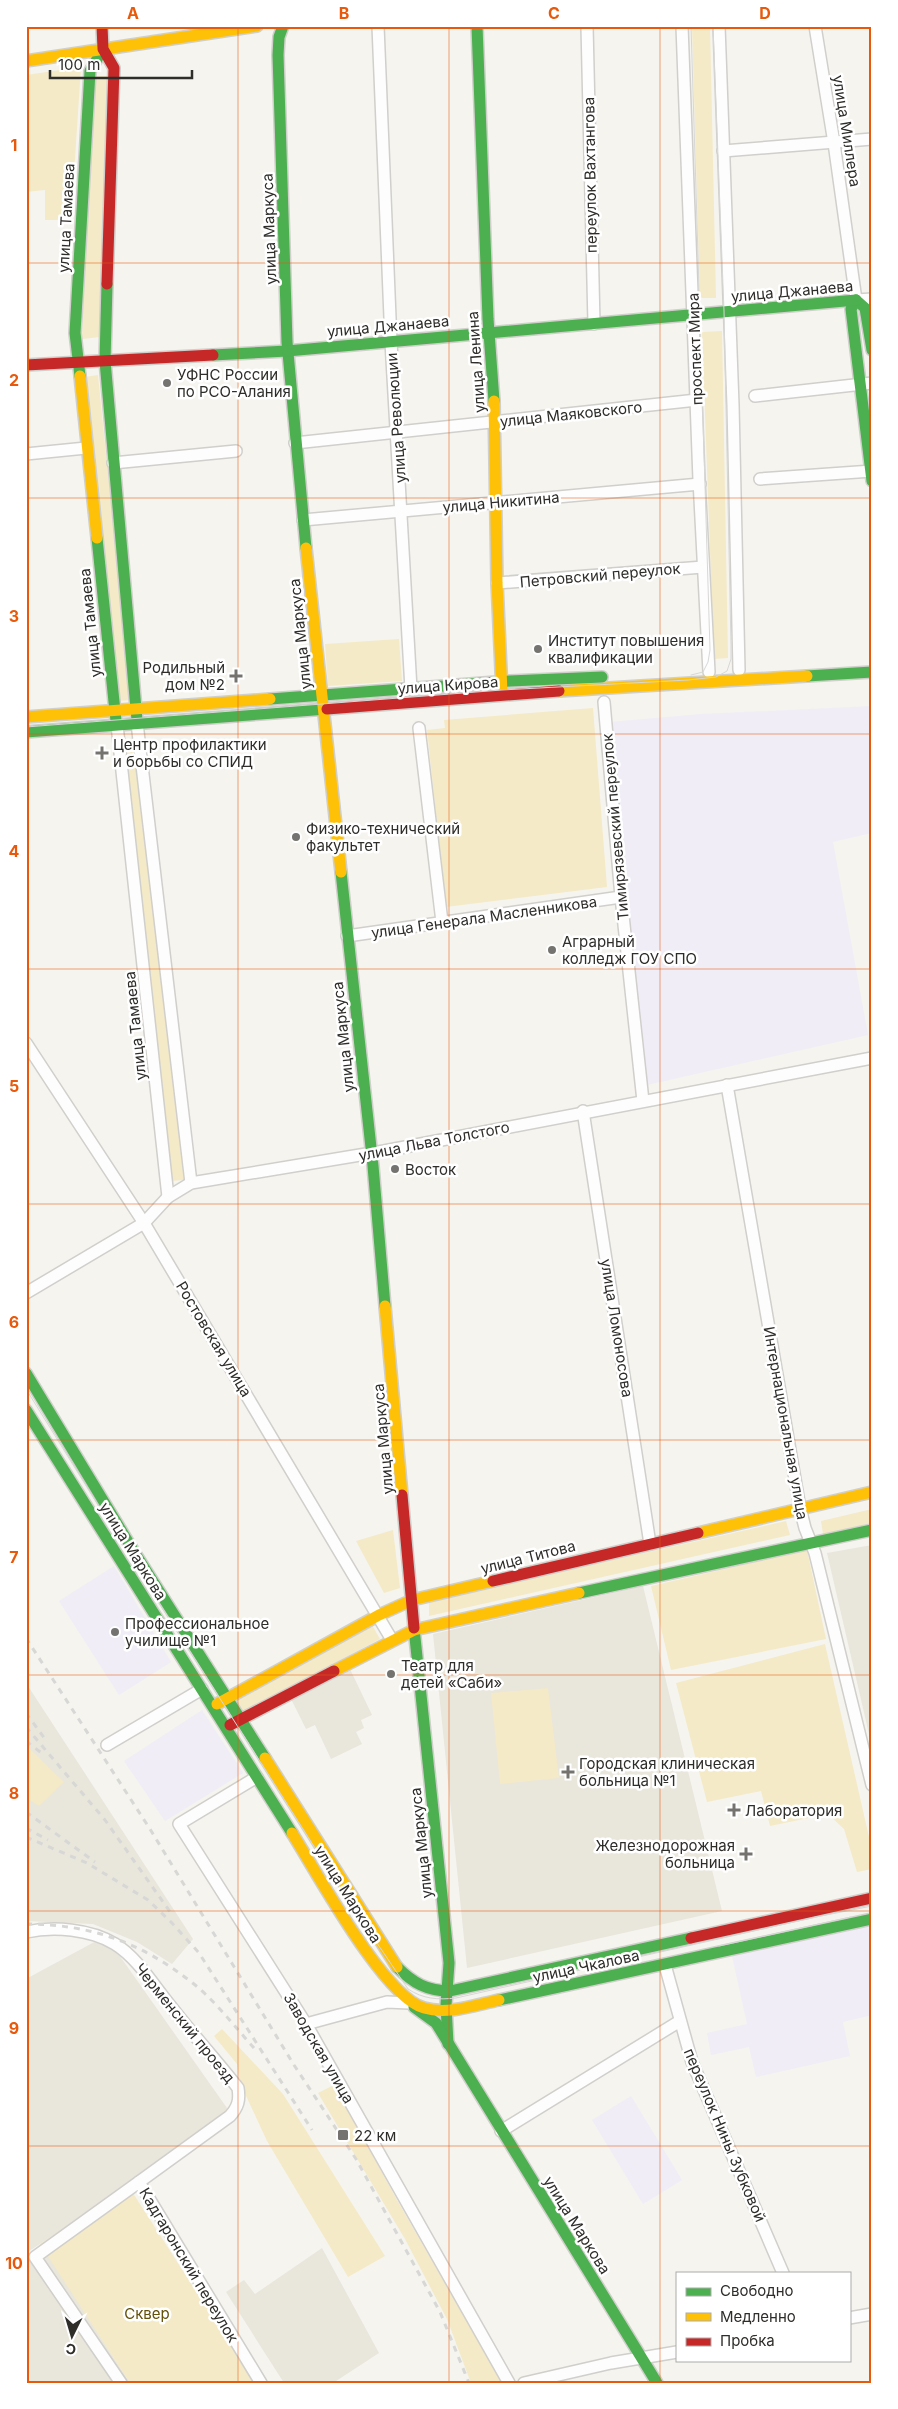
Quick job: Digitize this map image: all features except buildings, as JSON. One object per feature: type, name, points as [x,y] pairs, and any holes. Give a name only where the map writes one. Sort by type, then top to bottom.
[{"type":"main road","points":[[102,26],[104,50],[114,68],[105,361],[137,723]]},
{"type":"main road","points":[[26,61],[257,26]]},
{"type":"main road","name":"улица Маркуса","points":[[283,26],[279,37],[278,55],[287,351],[303,520],[371,1153],[414,1630],[449,1963],[446,2011],[448,2044]]},
{"type":"main road","name":"улица Ленина","points":[[477,26],[489,332],[495,422],[497,583],[502,696]]},
{"type":"main road","name":"улица Тамаева","points":[[104,50],[89,73],[75,333],[117,725]]},
{"type":"main road","name":"улица Джанаева","points":[[26,365],[287,351],[856,300]]},
{"type":"main road","name":"улица Миллера","points":[[871,474],[851,309],[856,300],[865,308],[872,350]]},
{"type":"main road","name":"улица Кирова","points":[[26,717],[501,682],[709,672],[872,661]]},
{"type":"main road","name":"улица Кирова","points":[[26,732],[502,696],[872,672]]},
{"type":"main road","name":"улица Маркова","points":[[26,1373],[133,1550],[396,1966],[414,1985],[447,1992]]},
{"type":"main road","name":"улица Маркова","points":[[26,1410],[364,1948],[388,1981],[409,2003],[436,2023],[656,2383]]},
{"type":"main road","name":"улица Титова","points":[[212,1706],[379,1615],[412,1600],[872,1492]]},
{"type":"main road","points":[[226,1728],[414,1630],[449,1620],[872,1530]]},
{"type":"main road","name":"улица Чкалова","points":[[447,1992],[872,1898]]},
{"type":"main road","name":"улица Чкалова","points":[[409,2003],[429,2010],[446,2011],[665,1966],[872,1919]]},
{"type":"street","name":"улица Революции","points":[[378,26],[391,342],[411,689]]},
{"type":"street","name":"переулок Вахтангова","points":[[587,26],[594,324]]},
{"type":"street","name":"проспект Мира","points":[[682,26],[703,567],[709,672]]},
{"type":"street","points":[[719,26],[739,670]]},
{"type":"street","name":"улица Миллера","points":[[815,26],[856,300]]},
{"type":"street","points":[[723,151],[872,139]]},
{"type":"street","name":"улица Джанаева","points":[[856,300],[872,299]]},
{"type":"street","points":[[755,396],[872,383]]},
{"type":"street","name":"улица Маяковского","points":[[295,443],[697,400]]},
{"type":"street","points":[[26,454],[86,448]]},
{"type":"street","points":[[113,463],[236,452]]},
{"type":"street","points":[[760,480],[871,474]]},
{"type":"street","name":"улица Никитина","points":[[303,520],[700,484]]},
{"type":"street","name":"Петровский переулок","points":[[497,583],[703,567]]},
{"type":"street","name":"Тимирязевский переулок","points":[[604,702],[621,897],[643,1101]]},
{"type":"street","points":[[137,723],[191,1183]]},
{"type":"street","name":"улица Тамаева","points":[[117,725],[168,1197]]},
{"type":"street","points":[[419,728],[442,922]]},
{"type":"street","name":"улица Генерала Масленникова","points":[[347,936],[621,897]]},
{"type":"street","name":"Ростовская улица","points":[[26,1044],[144,1223],[379,1615],[392,1640]]},
{"type":"street","name":"улица Льва Толстого","points":[[26,1293],[144,1223],[168,1197],[191,1183],[371,1153],[872,1058]]},
{"type":"street","name":"Интернациональная улица","points":[[728,1085],[800,1508],[811,1543],[872,1785]]},
{"type":"street","name":"улица Ломоносова","points":[[584,1112],[650,1544]]},
{"type":"street","points":[[107,1745],[202,1689]]},
{"type":"street","name":"Заводская улица","points":[[257,1777],[178,1824],[306,2024],[509,2383]]},
{"type":"street","name":"Черменский проезд","points":[[26,1932],[70,1930],[89,1934],[114,1943],[139,1967],[238,2088],[240,2098],[236,2109],[230,2116],[139,2182]]},
{"type":"street","name":"переулок Нины Зубковой","points":[[665,1966],[692,2062],[783,2272]]},
{"type":"street","name":"улица Чкалова","points":[[306,2024],[386,2002],[409,2003]]},
{"type":"street","points":[[501,2131],[680,2021]]},
{"type":"street","name":"Кадгаронский переулок","points":[[121,2383],[34,2257],[139,2182],[261,2383]]},
{"type":"street","points":[[850,2318],[872,2314]]},
{"type":"street","points":[[524,2383],[676,2352]]},
{"type":"shaded area","points":[[872,706],[872,833],[833,842],[868,1035],[647,1085],[635,985],[609,722],[701,714]]},
{"type":"shaded area","points":[[872,1545],[872,1747],[827,1553]]},
{"type":"shaded area","name":"Профессиональное училище №1","points":[[114,1566],[171,1662],[119,1695],[59,1601]]},
{"type":"shaded area","name":"Городская клиническая больница №1","points":[[643,1586],[722,1911],[467,1968],[433,1634]]},
{"type":"shaded area","points":[[349,1667],[372,1715],[361,1720],[364,1728],[356,1732],[362,1744],[331,1759],[315,1725],[306,1729],[290,1697]]},
{"type":"shaded area","points":[[26,1683],[193,1939],[172,1964],[137,1942],[93,1924],[26,1921]]},
{"type":"shaded area","points":[[202,1710],[243,1773],[165,1821],[124,1761]]},
{"type":"shaded area","points":[[872,1926],[872,2015],[843,2022],[850,2056],[756,2077],[749,2047],[711,2055],[707,2033],[747,2024],[732,1956]]},
{"type":"shaded area","points":[[98,1940],[117,1952],[234,2118],[26,2253],[26,1979]]},
{"type":"shaded area","points":[[631,2096],[682,2180],[643,2204],[592,2120]]},
{"type":"shaded area","points":[[43,2247],[130,2383],[26,2383],[26,2258]]},
{"type":"shaded area","points":[[322,2248],[379,2353],[333,2383],[284,2383],[226,2292],[244,2280],[255,2294]]},
{"type":"green space","points":[[692,26],[710,26],[716,298],[700,298]]},
{"type":"green space","points":[[81,67],[71,220],[45,220],[45,190],[26,192],[26,75]]},
{"type":"green space","points":[[92,76],[110,76],[100,337],[82,339]]},
{"type":"green space","points":[[722,331],[728,658],[714,659],[702,332]]},
{"type":"green space","points":[[98,375],[131,700],[118,701],[84,377]]},
{"type":"green space","points":[[399,639],[402,681],[328,686],[325,644]]},
{"type":"green space","points":[[593,708],[607,887],[446,907],[427,730],[445,728],[444,720]]},
{"type":"green space","points":[[137,747],[184,1180],[171,1181],[124,748]]},
{"type":"green space","points":[[872,1509],[872,1523],[823,1534],[821,1521]]},
{"type":"green space","points":[[786,1521],[790,1535],[429,1616],[429,1602],[444,1598]]},
{"type":"green space","points":[[393,1530],[400,1588],[384,1593],[356,1541]]},
{"type":"green space","points":[[807,1550],[826,1639],[671,1670],[651,1586]]},
{"type":"green space","points":[[372,1625],[380,1639],[242,1712],[233,1698]]},
{"type":"green space","points":[[825,1644],[872,1850],[872,1869],[857,1872],[844,1829],[828,1814],[770,1826],[761,1791],[707,1802],[676,1683]]},
{"type":"green space","points":[[548,1688],[559,1778],[500,1784],[491,1693]]},
{"type":"green space","points":[[26,1745],[64,1782],[39,1806],[26,1798]]},
{"type":"green space","points":[[222,2029],[283,2094],[385,2256],[348,2277],[267,2141],[240,2083],[237,2064],[214,2036]]},
{"type":"green space","points":[[334,2085],[397,2200],[501,2381],[499,2383],[471,2383],[447,2319],[405,2239],[318,2093]]},
{"type":"green space","name":"Сквер","points":[[129,2187],[255,2383],[130,2383],[40,2244]]},
{"type":"tram line","points":[[691,26],[710,650],[708,662],[703,672],[691,675]]},
{"type":"tram line","points":[[26,727],[502,690],[688,680],[716,677],[727,671],[731,659],[731,646],[724,311],[713,26]]},
{"type":"tram line","points":[[26,1389],[142,1576],[350,1903],[408,1989],[419,1995],[431,1998],[456,1998],[872,1906]]},
{"type":"tram line","points":[[719,1946],[851,1917]]},
{"type":"railway","points":[[26,1638],[150,1829],[294,2065],[356,2159],[440,2312],[469,2383]]},
{"type":"railway","points":[[26,1713],[45,1739]]},
{"type":"railway","points":[[26,1727],[105,1820],[173,1916]]},
{"type":"railway","points":[[26,1741],[44,1755]]},
{"type":"railway","points":[[26,1812],[95,1862]]},
{"type":"railway","points":[[26,1828],[48,1840]]},
{"type":"railway","points":[[26,1837],[87,1863],[148,1900],[171,1922],[199,1953],[312,2130]]},
{"type":"railway","points":[[26,1924],[71,1927],[92,1932],[113,1938],[152,1956],[171,1967],[199,1988],[216,2004],[254,2048]]},
{"type":"traffic: fast","points":[[283,26],[279,37],[278,55],[287,342],[306,548]]},
{"type":"traffic: fast","points":[[477,26],[488,319],[494,401]]},
{"type":"traffic: fast","points":[[80,376],[75,333],[90,71],[103,49]]},
{"type":"traffic: fast","points":[[107,284],[105,361],[137,720]]},
{"type":"traffic: fast","points":[[856,300],[851,309],[872,481]]},
{"type":"traffic: fast","points":[[856,300],[865,308],[872,350]]},
{"type":"traffic: fast","points":[[213,355],[287,351],[856,300]]},
{"type":"traffic: fast","points":[[97,538],[116,721]]},
{"type":"traffic: fast","points":[[807,676],[872,672]]},
{"type":"traffic: fast","points":[[270,699],[510,681],[602,677]]},
{"type":"traffic: fast","points":[[26,732],[327,709]]},
{"type":"traffic: fast","points":[[341,872],[373,1166],[385,1306]]},
{"type":"traffic: fast","points":[[26,1373],[133,1550],[265,1758]]},
{"type":"traffic: fast","points":[[26,1410],[292,1833]]},
{"type":"traffic: fast","points":[[579,1593],[872,1530]]},
{"type":"traffic: fast","points":[[414,1628],[449,1963],[446,2005],[448,2044]]},
{"type":"traffic: fast","points":[[499,2000],[872,1919]]},
{"type":"traffic: fast","points":[[397,1967],[409,1978],[427,1988],[450,1991],[691,1938]]},
{"type":"traffic: fast","points":[[414,2007],[436,2023],[657,2383]]},
{"type":"traffic: slow","points":[[26,61],[257,26]]},
{"type":"traffic: slow","points":[[80,376],[97,538]]},
{"type":"traffic: slow","points":[[494,401],[497,583],[502,692]]},
{"type":"traffic: slow","points":[[306,548],[341,872]]},
{"type":"traffic: slow","points":[[559,691],[807,676]]},
{"type":"traffic: slow","points":[[26,717],[270,699]]},
{"type":"traffic: slow","points":[[385,1306],[402,1495]]},
{"type":"traffic: slow","points":[[698,1533],[872,1492]]},
{"type":"traffic: slow","points":[[217,1704],[379,1615],[412,1600],[493,1581]]},
{"type":"traffic: slow","points":[[334,1671],[414,1630],[579,1593]]},
{"type":"traffic: slow","points":[[265,1758],[397,1967]]},
{"type":"traffic: slow","points":[[292,1833],[352,1931],[371,1958],[408,1999],[424,2008],[433,2010],[452,2010],[499,2000]]},
{"type":"traffic: jam","points":[[102,26],[103,49],[114,68],[107,284]]},
{"type":"traffic: jam","points":[[26,365],[213,355]]},
{"type":"traffic: jam","points":[[327,709],[559,691]]},
{"type":"traffic: jam","points":[[402,1495],[414,1628]]},
{"type":"traffic: jam","points":[[493,1581],[698,1533]]},
{"type":"traffic: jam","points":[[230,1725],[334,1671]]},
{"type":"traffic: jam","points":[[691,1938],[872,1898]]},
{"type":"place","name":"УФНС России по РСО-Алания","points":[[167,383]]},
{"type":"place","name":"Институт повышения квалификации","points":[[538,649]]},
{"type":"place","name":"Родильный дом №2","points":[[236,676]]},
{"type":"place","name":"Центр профилактики и борьбы со СПИД","points":[[102,753]]},
{"type":"place","name":"Физико-технический факультет","points":[[296,837]]},
{"type":"place","name":"Аграрный колледж ГОУ СПО","points":[[552,950]]},
{"type":"place","name":"Восток","points":[[395,1169]]},
{"type":"place","name":"Профессиональное училище №1","points":[[115,1632]]},
{"type":"place","name":"Театр для детей «Саби»","points":[[391,1674]]},
{"type":"place","name":"Городская клиническая больница №1","points":[[568,1772]]},
{"type":"place","name":"Лаборатория","points":[[734,1810]]},
{"type":"place","name":"Железнодорожная больница","points":[[746,1854]]},
{"type":"place","name":"22 км","points":[[343,2135]]}]
